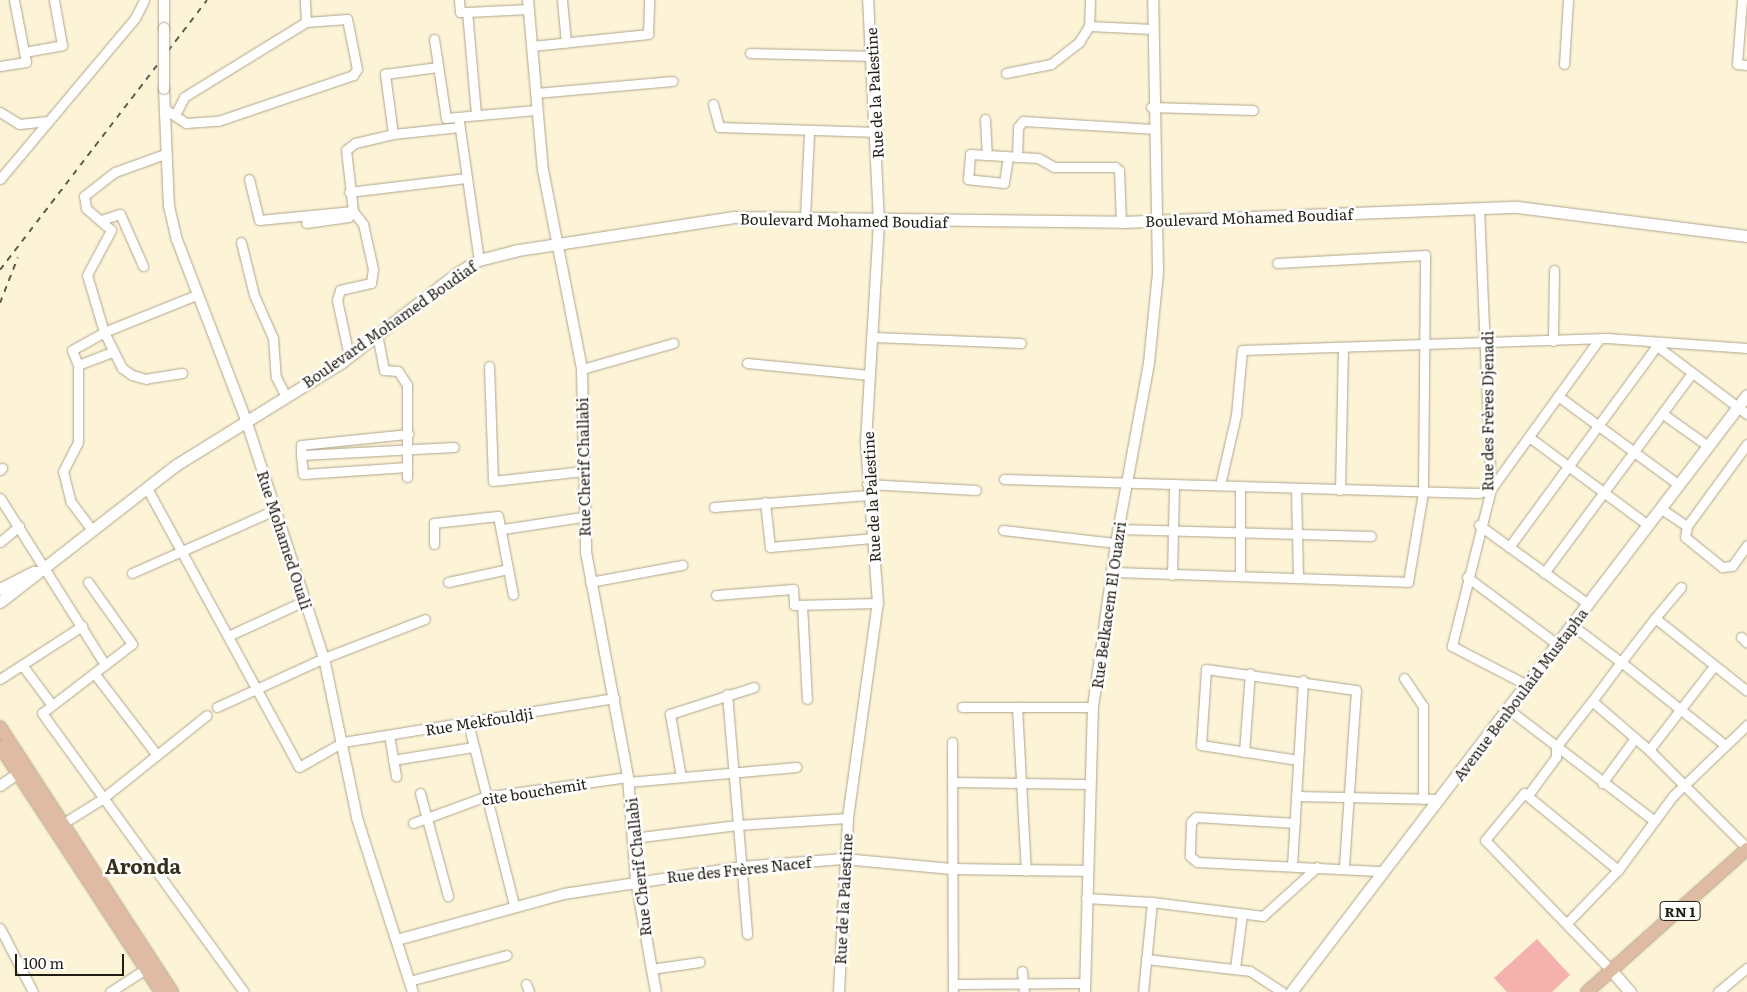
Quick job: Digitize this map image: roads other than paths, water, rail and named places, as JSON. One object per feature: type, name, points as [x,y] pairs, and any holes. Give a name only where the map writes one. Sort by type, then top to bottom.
[{"type":"main road","name":"Boulevard Mohamed Boudiaf","points":[[44,567],[148,490],[176,465],[349,356],[479,260],[733,217],[805,216],[879,222],[1121,222],[1479,208],[1557,209],[1747,236]]},
{"type":"main road","name":"Avenue Benboulaid Mustapha","points":[[1291,992],[1708,446],[1743,410],[1747,395]]},
{"type":"main road","points":[[0,589],[44,567]]},
{"type":"main road","points":[[0,602],[44,567]]},
{"type":"main road","points":[[0,727],[58,826],[150,966],[172,992]]},
{"type":"main road","points":[[0,746],[18,774],[58,826]]},
{"type":"main road","name":"RN 1","points":[[1587,992],[1747,848]]},
{"type":"main road","points":[[150,966],[161,992]]},
{"type":"main road","points":[[1611,970],[1630,992]]},
{"type":"street","points":[[0,66],[26,62],[14,0]]},
{"type":"street","points":[[24,52],[62,45],[54,0]]},
{"type":"street","points":[[0,179],[46,121],[134,18],[144,0]]},
{"type":"street","name":"Rue Mohamed Ouali","points":[[164,0],[165,154],[169,206],[196,295],[246,420],[324,658],[343,742],[357,818],[413,992]]},
{"type":"street","points":[[305,0],[306,22]]},
{"type":"street","points":[[459,0],[460,12],[528,4]]},
{"type":"street","points":[[562,0],[566,43]]},
{"type":"street","points":[[532,46],[648,34],[649,0]]},
{"type":"street","name":"Rue de la Palestine","points":[[839,992],[844,859],[848,818],[878,603],[867,484],[869,375],[874,337],[879,222],[878,132],[874,56],[868,0]]},
{"type":"street","points":[[1006,73],[1051,64],[1079,42],[1089,26],[1090,0]]},
{"type":"street","name":"Rue Belkacem El Ouazri","points":[[1085,988],[1088,784],[1093,707],[1116,543],[1149,362],[1158,273],[1151,107],[1152,0]]},
{"type":"street","points":[[1564,64],[1568,0]]},
{"type":"street","points":[[1742,0],[1737,64],[1747,65]]},
{"type":"street","name":"Rue Cherif Challabi","points":[[528,4],[536,110],[582,369],[582,517],[590,582],[614,698],[628,780],[636,880],[656,992]]},
{"type":"street","points":[[467,12],[476,114]]},
{"type":"street","points":[[165,109],[186,123],[218,121],[353,75],[357,68],[347,19],[306,22],[184,97],[175,115]]},
{"type":"street","points":[[1089,26],[1152,30]]},
{"type":"street","points":[[434,39],[446,118],[536,110]]},
{"type":"street","points":[[750,54],[874,56]]},
{"type":"street","points":[[393,134],[385,74],[438,67]]},
{"type":"street","points":[[536,92],[672,81]]},
{"type":"street","points":[[713,104],[717,127],[809,132],[878,132]]},
{"type":"street","points":[[1151,107],[1253,110]]},
{"type":"street","points":[[0,112],[19,124],[46,121]]},
{"type":"street","points":[[458,116],[479,260]]},
{"type":"street","points":[[985,119],[987,155]]},
{"type":"street","points":[[1121,222],[1117,167],[1054,167],[1038,158],[1013,157],[968,154],[969,180],[1004,183],[1013,157],[1018,127],[1023,121],[1152,129]]},
{"type":"street","points":[[349,356],[339,295],[340,290],[371,284],[372,269],[349,192],[346,150],[355,142],[393,134],[460,127]]},
{"type":"street","points":[[805,216],[809,132]]},
{"type":"street","points":[[165,154],[115,172],[84,196],[86,208],[102,220],[111,230],[86,284],[112,352],[122,368],[146,379],[182,373]]},
{"type":"street","points":[[349,192],[466,178]]},
{"type":"street","points":[[249,179],[259,220],[355,213]]},
{"type":"street","name":"Rue des Frères Djenadi","points":[[1479,208],[1487,344],[1490,489],[1479,525],[1452,646],[1526,685]]},
{"type":"street","points":[[306,223],[355,213]]},
{"type":"street","points":[[102,220],[120,214],[144,266]]},
{"type":"street","points":[[241,242],[254,295],[273,338],[276,377],[286,396]]},
{"type":"street","points":[[1112,572],[1408,582],[1423,492],[1427,346],[1425,255],[1277,263]]},
{"type":"street","points":[[1553,341],[1554,270]]},
{"type":"street","points":[[92,530],[71,502],[63,471],[78,442],[78,365],[72,350],[104,332],[196,295]]},
{"type":"street","points":[[377,334],[384,370],[398,371],[407,385],[407,477]]},
{"type":"street","points":[[874,337],[1021,343]]},
{"type":"street","points":[[1004,479],[1127,481],[1296,489],[1423,492],[1490,489],[1600,338]]},
{"type":"street","points":[[1220,486],[1236,415],[1242,350],[1487,344],[1600,338],[1654,344],[1747,348]]},
{"type":"street","points":[[582,369],[673,343]]},
{"type":"street","points":[[1654,344],[1743,410]]},
{"type":"street","points":[[1509,547],[1600,426],[1654,344]]},
{"type":"street","points":[[1340,490],[1343,348]]},
{"type":"street","points":[[78,365],[112,352]]},
{"type":"street","points":[[747,363],[869,375]]},
{"type":"street","points":[[489,366],[493,481],[583,471]]},
{"type":"street","points":[[1544,573],[1664,414],[1692,373]]},
{"type":"street","points":[[1558,396],[1679,485]]},
{"type":"street","points":[[1664,414],[1708,446]]},
{"type":"street","points":[[407,467],[303,474],[301,445],[408,434]]},
{"type":"street","points":[[1529,437],[1648,525]]},
{"type":"street","points":[[1747,444],[1687,526],[1686,539],[1720,566],[1732,566],[1747,545]]},
{"type":"street","points":[[301,455],[407,447],[454,447]]},
{"type":"street","points":[[867,484],[976,490]]},
{"type":"street","points":[[1172,575],[1174,484]]},
{"type":"street","points":[[1240,486],[1240,576]]},
{"type":"street","points":[[1296,489],[1298,577]]},
{"type":"street","points":[[148,490],[182,549],[299,767],[343,742]]},
{"type":"street","points":[[714,507],[869,496]]},
{"type":"street","points":[[0,498],[105,665]]},
{"type":"street","points":[[765,502],[770,548],[872,538]]},
{"type":"street","points":[[1660,508],[1687,526]]},
{"type":"street","points":[[132,573],[182,549],[276,509]]},
{"type":"street","points":[[434,544],[434,523],[498,516],[503,529],[513,595]]},
{"type":"street","points":[[503,529],[582,517]]},
{"type":"street","points":[[1479,525],[1588,604]]},
{"type":"street","points":[[0,542],[19,526]]},
{"type":"street","points":[[1119,528],[1173,532],[1297,533],[1371,536]]},
{"type":"street","points":[[1003,530],[1116,543]]},
{"type":"street","points":[[590,582],[682,565]]},
{"type":"street","points":[[448,582],[508,569]]},
{"type":"street","points":[[1467,577],[1558,644]]},
{"type":"street","points":[[88,582],[132,644],[42,713],[102,799],[244,992]]},
{"type":"street","points":[[1528,795],[1556,757],[1556,747],[1681,587]]},
{"type":"street","points":[[716,595],[793,589],[794,605],[878,603]]},
{"type":"street","points":[[228,636],[304,601]]},
{"type":"street","points":[[802,605],[807,699]]},
{"type":"street","points":[[1655,618],[1747,691]]},
{"type":"street","points":[[217,708],[324,658],[425,619]]},
{"type":"street","points":[[1572,625],[1725,745]]},
{"type":"street","points":[[0,679],[82,626]]},
{"type":"street","points":[[22,665],[52,705]]},
{"type":"street","points":[[1649,750],[1714,666]]},
{"type":"street","points":[[1298,760],[1199,743],[1203,675],[1209,667],[1348,686],[1357,693],[1344,868]]},
{"type":"street","points":[[94,673],[157,755]]},
{"type":"street","points":[[1244,752],[1250,673]]},
{"type":"street","points":[[1404,678],[1423,706],[1423,799]]},
{"type":"street","points":[[1292,866],[1303,680]]},
{"type":"street","points":[[681,777],[670,714],[727,694],[754,687]]},
{"type":"street","points":[[727,694],[731,772],[748,934]]},
{"type":"street","name":"Rue Mekfouldji","points":[[343,742],[614,698]]},
{"type":"street","points":[[1592,701],[1685,784],[1747,848]]},
{"type":"street","points":[[962,707],[1093,707]]},
{"type":"street","points":[[1017,708],[1018,782],[1026,871]]},
{"type":"street","points":[[1508,709],[1602,783],[1653,820]]},
{"type":"street","points":[[58,826],[102,799],[207,715]]},
{"type":"street","points":[[468,723],[484,797],[514,905]]},
{"type":"street","points":[[1567,923],[1618,870],[1653,820],[1685,784],[1747,725]]},
{"type":"street","points":[[389,735],[396,776]]},
{"type":"street","points":[[1602,783],[1635,738]]},
{"type":"street","points":[[952,742],[953,988],[1085,988]]},
{"type":"street","points":[[393,760],[473,747]]},
{"type":"street","name":"cite bouchemit","points":[[413,823],[484,797],[628,780],[796,767]]},
{"type":"street","points":[[0,786],[18,774]]},
{"type":"street","points":[[952,782],[1088,784]]},
{"type":"street","points":[[420,792],[448,896]]},
{"type":"street","points":[[1611,970],[1486,840],[1512,805],[1524,793],[1618,870]]},
{"type":"street","points":[[1296,796],[1440,799]]},
{"type":"street","points":[[1295,823],[1199,817],[1191,822],[1190,856],[1195,861],[1384,871]]},
{"type":"street","points":[[633,838],[737,825],[848,818]]},
{"type":"street","name":"Rue des Frères Nacef","points":[[397,940],[514,905],[636,880],[740,867],[844,859],[952,869],[1087,871]]},
{"type":"street","points":[[1086,898],[1152,902],[1242,914],[1268,913],[1316,867]]},
{"type":"street","points":[[1143,992],[1152,902]]},
{"type":"street","points":[[1235,968],[1242,914]]},
{"type":"street","points":[[0,928],[33,992]]},
{"type":"street","points":[[409,981],[507,955]]},
{"type":"street","points":[[1146,959],[1235,968],[1260,975],[1282,992]]},
{"type":"street","points":[[651,969],[699,962]]},
{"type":"street","points":[[110,992],[150,966]]},
{"type":"street","points":[[1719,992],[1747,968]]},
{"type":"street","points":[[1022,971],[1024,987]]},
{"type":"railway","points":[[0,270],[207,0]]},
{"type":"railway","points":[[0,303],[18,257]]},
{"type":"district","name":"Aronda","points":[[143,865]]}]
